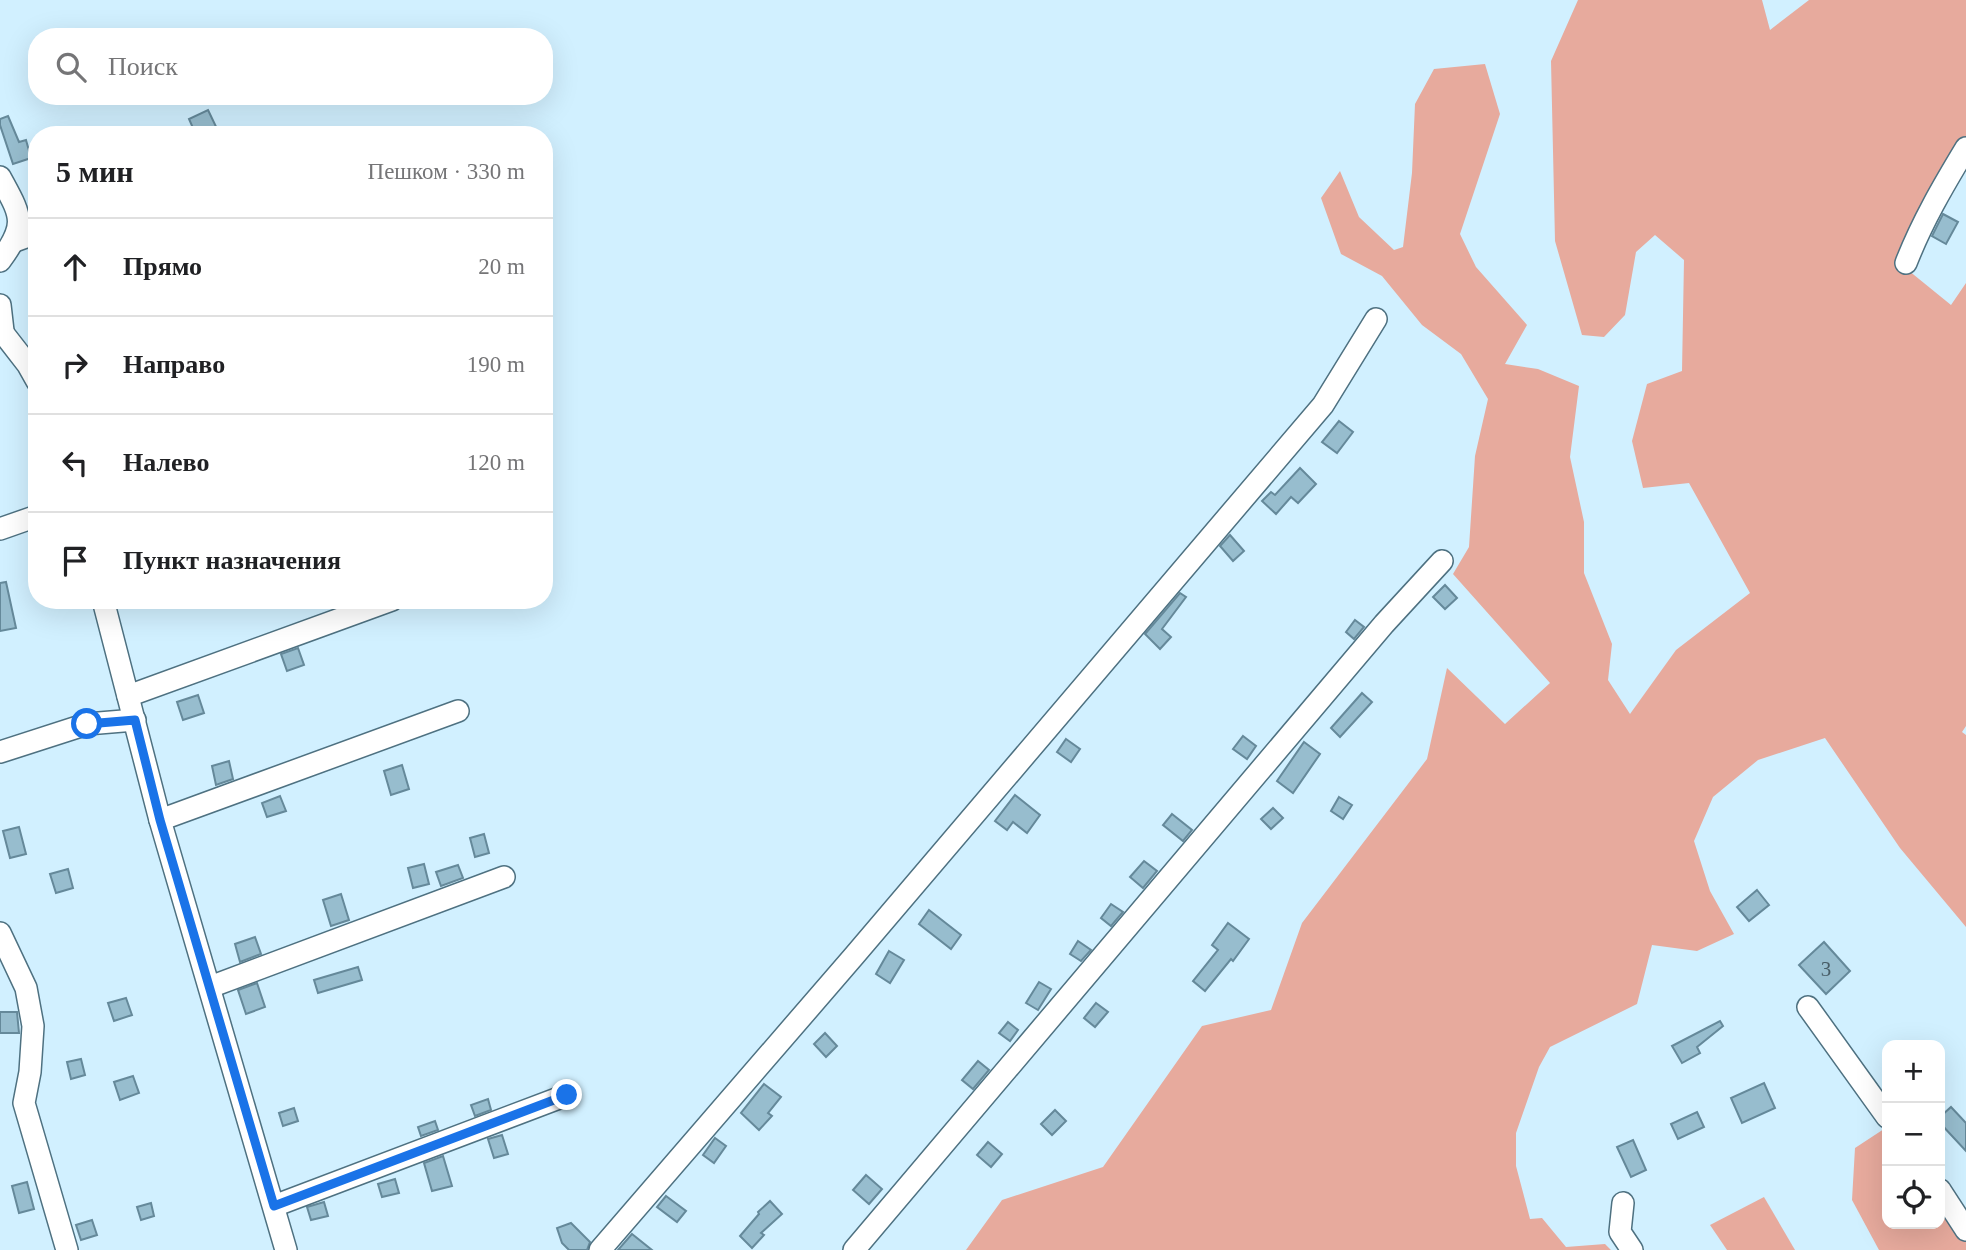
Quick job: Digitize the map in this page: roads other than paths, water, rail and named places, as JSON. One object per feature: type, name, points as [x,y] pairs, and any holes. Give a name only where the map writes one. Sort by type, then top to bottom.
[{"type":"street","points":[[1906,263],[1929,211],[1966,148]]},
{"type":"street","points":[[0,177],[19,213],[15,241],[0,261]]},
{"type":"street","points":[[15,241],[28,236]]},
{"type":"street","points":[[0,305],[2,330],[28,368]]},
{"type":"street","points":[[600,1250],[845,967],[1323,405],[1376,319]]},
{"type":"street","points":[[0,529],[28,519]]},
{"type":"street","points":[[854,1250],[1384,625],[1442,561]]},
{"type":"street","points":[[105,609],[160,820],[286,1250]]},
{"type":"street","points":[[128,696],[367,609]]},
{"type":"street","points":[[160,820],[458,710]]},
{"type":"street","points":[[0,752],[87,724],[135,720]]},
{"type":"street","points":[[210,987],[503,877]]},
{"type":"street","points":[[0,933],[26,988],[33,1026],[30,1072],[24,1103],[67,1250]]},
{"type":"street","points":[[1808,1007],[1882,1110]]},
{"type":"street","points":[[274,1206],[567,1095]]},
{"type":"street","points":[[1945,1198],[1966,1230]]},
{"type":"street","points":[[1623,1203],[1619,1232],[1632,1250]]}]
